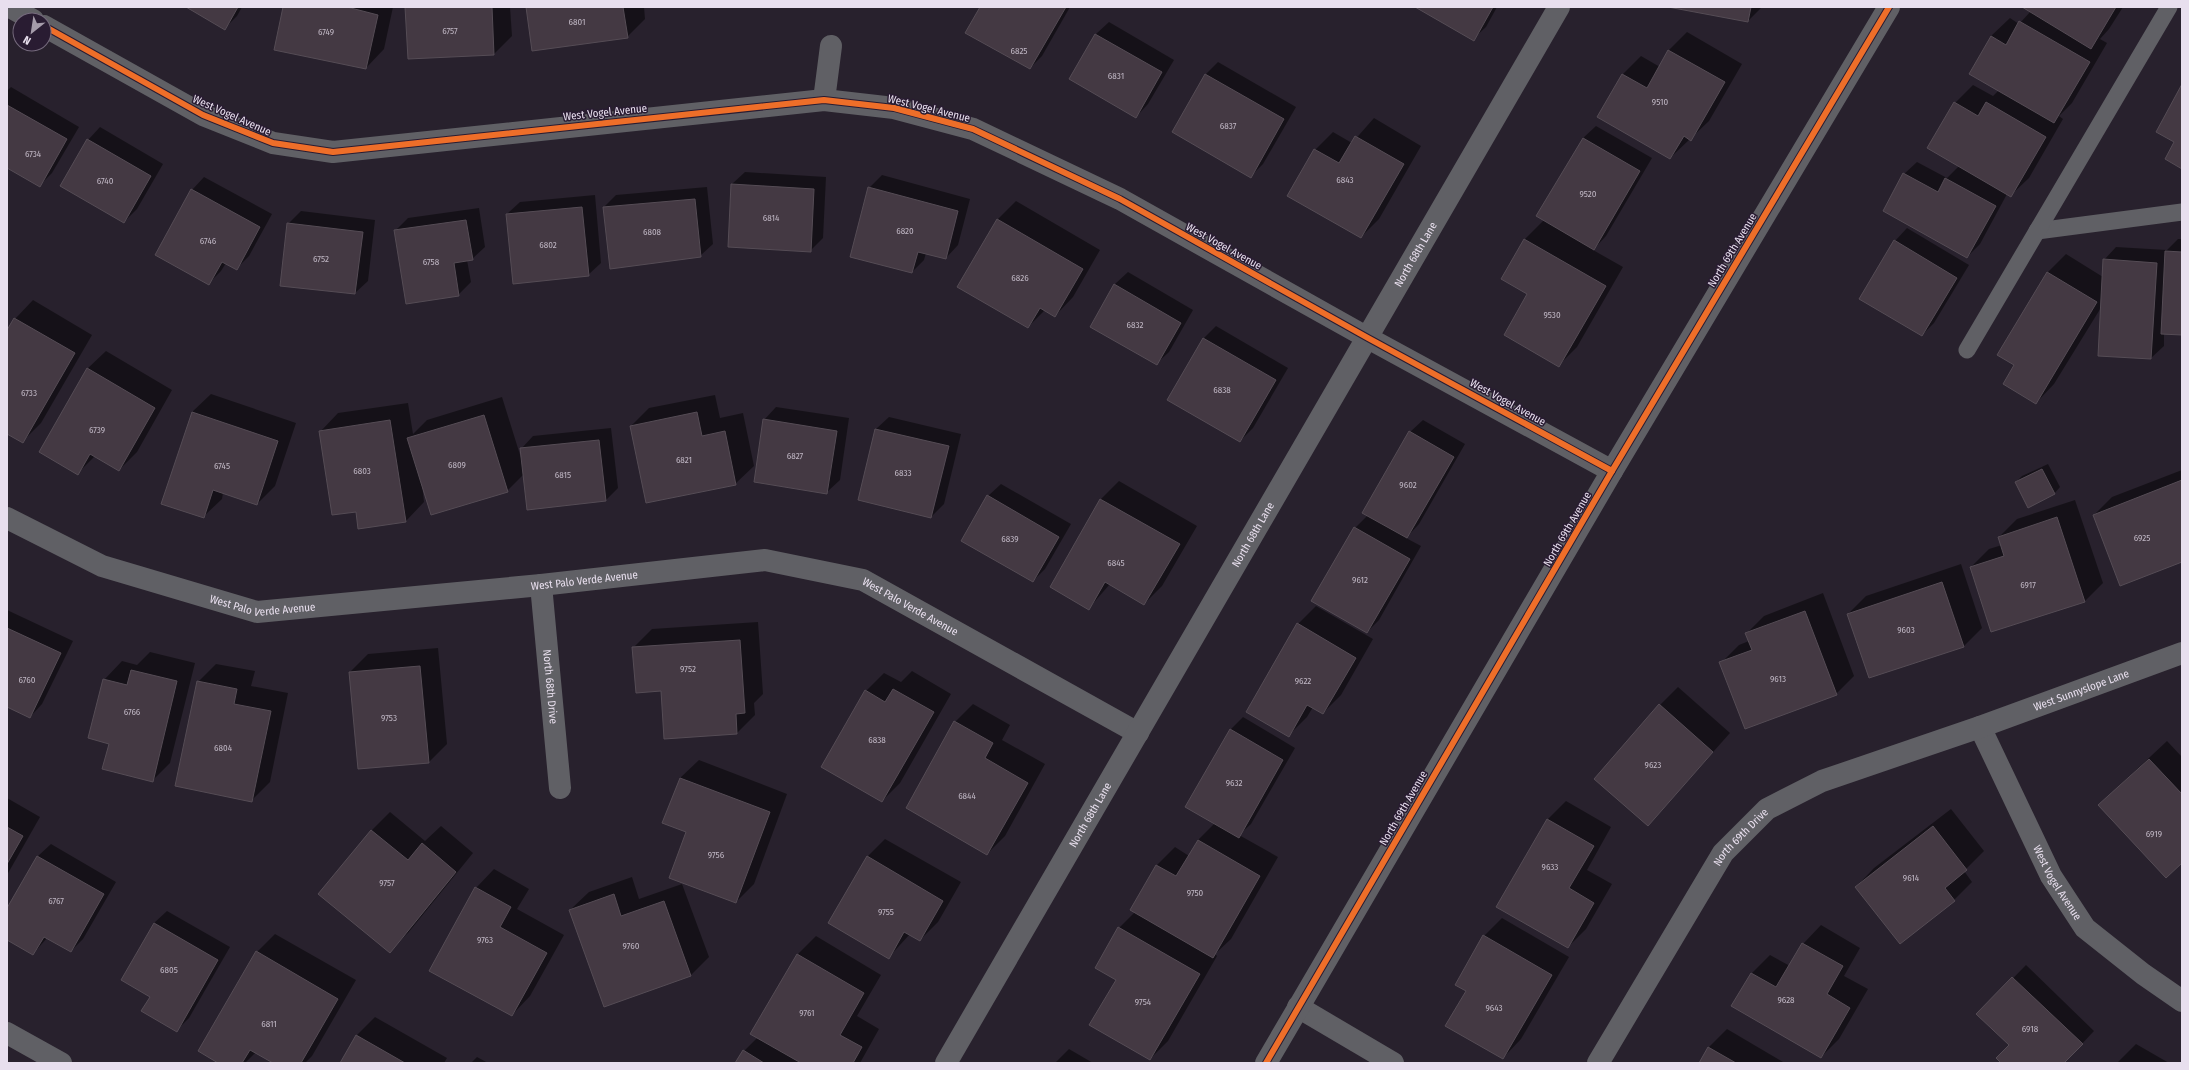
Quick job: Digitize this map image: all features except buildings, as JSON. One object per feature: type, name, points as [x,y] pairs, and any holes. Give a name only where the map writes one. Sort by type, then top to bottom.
[{"type":"street","points":[[10,7],[19,12]]},
{"type":"street","name":"North 68th Lane","points":[[946,1063],[1559,7]]},
{"type":"street","name":"North 69th Avenue","points":[[1266,1063],[1612,471],[1888,7]]},
{"type":"street","name":"West Vogel Avenue","points":[[52,30],[203,115],[273,143],[332,152],[824,100],[894,108],[973,129],[1120,199],[1368,338],[1612,471]]},
{"type":"street","points":[[824,100],[832,46]]},
{"type":"street","name":"West Palo Verde Avenue","points":[[7,518],[102,566],[257,612],[541,585],[765,560],[863,580],[1138,733]]},
{"type":"street","name":"North 68th Drive","points":[[541,585],[560,788]]},
{"type":"street","name":"West Sunnyslope Lane","points":[[1980,727],[2182,653]]},
{"type":"street","name":"West Vogel Avenue","points":[[1980,727],[2052,876],[2085,928],[2143,974],[2182,1001]]},
{"type":"street","name":"North 69th Drive","points":[[1598,1063],[1723,853],[1767,809],[1822,781],[1980,727]]},
{"type":"street","points":[[1298,1007],[1393,1063]]},
{"type":"street","points":[[7,1033],[62,1063]]},
{"type":"lane","points":[[1967,350],[2169,7]]},
{"type":"lane","points":[[2037,231],[2182,212]]},
{"type":"cycle path","points":[[1266,1063],[1612,471],[1889,7]]},
{"type":"cycle path","points":[[52,30],[203,115],[273,143],[333,152],[824,100],[894,108],[973,129],[1120,199],[1368,338],[1612,471]]}]
